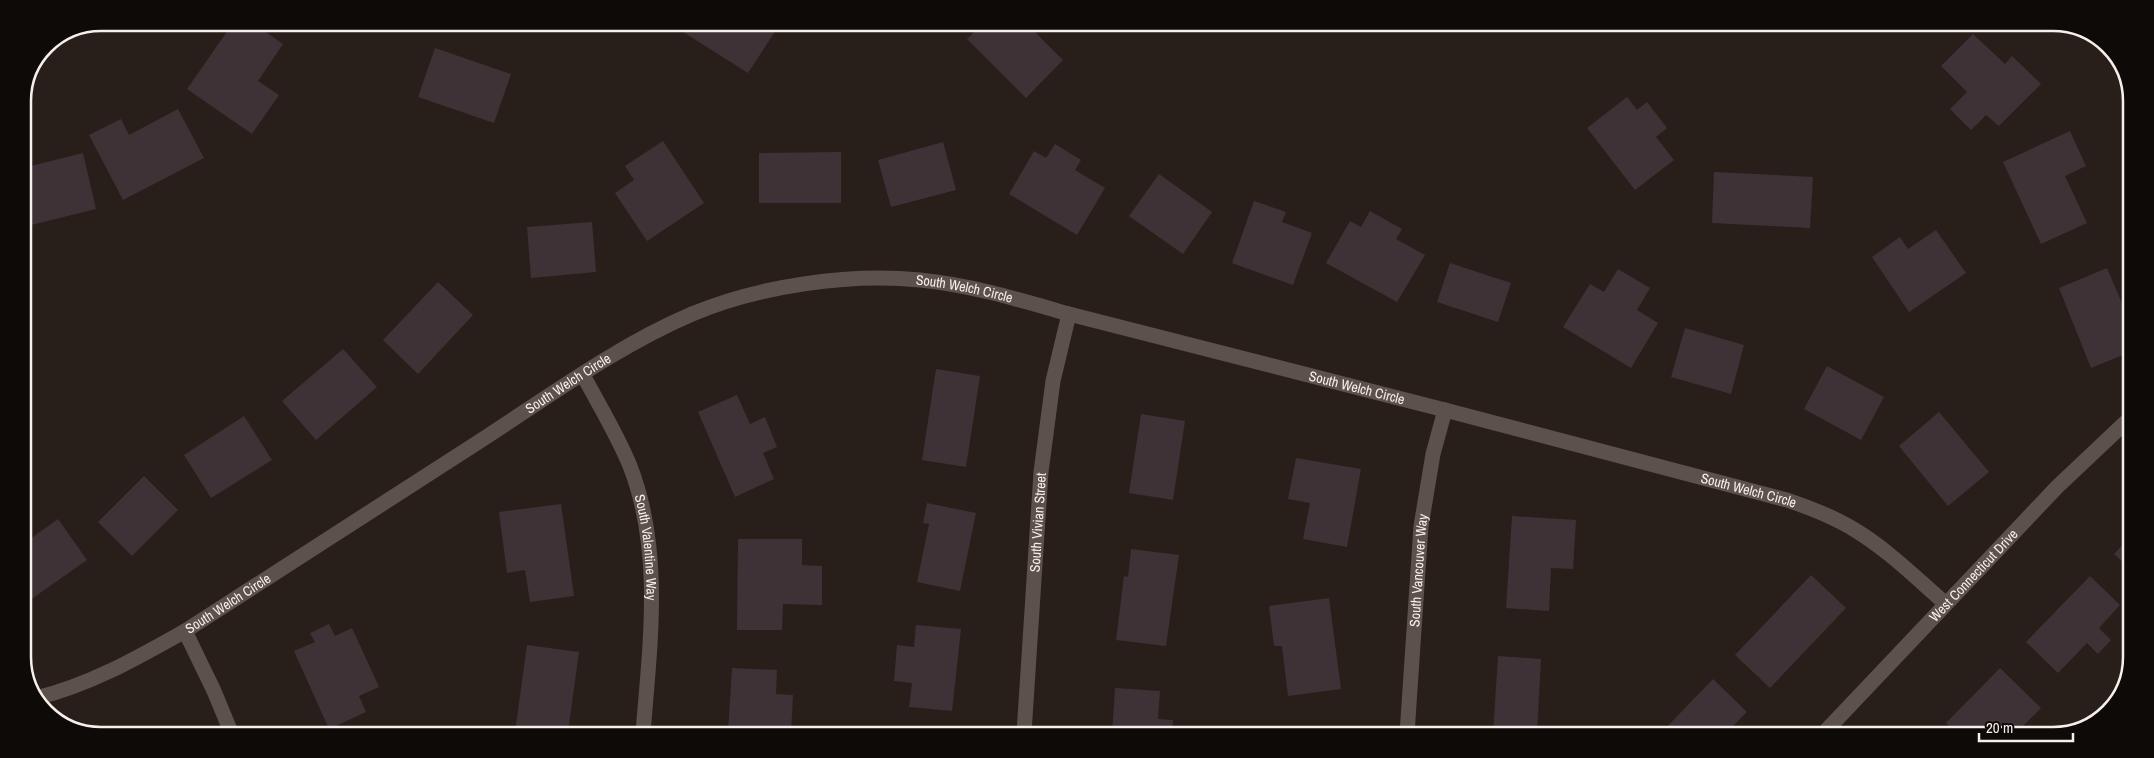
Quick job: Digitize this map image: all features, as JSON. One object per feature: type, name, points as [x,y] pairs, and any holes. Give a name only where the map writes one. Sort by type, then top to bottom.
[{"type":"street","name":"South Welch Circle","points":[[43,696],[83,684],[129,663],[185,631],[583,375],[634,344],[692,314],[746,297],[814,283],[852,279],[920,280],[1009,296],[1069,314],[1751,489],[1813,509],[1856,530],[1876,544],[1945,603]]},
{"type":"street","name":"South Vivian Street","points":[[1024,727],[1041,472],[1053,381],[1069,314]]},
{"type":"street","name":"South Valentine Way","points":[[583,375],[630,466],[640,495],[650,540],[652,589],[643,727]]},
{"type":"street","name":"South Vancouver Way","points":[[1407,727],[1421,526],[1431,462],[1445,410]]},
{"type":"street","name":"West Connecticut Drive","points":[[1829,727],[2077,466],[2123,424]]},
{"type":"street","points":[[185,631],[229,727]]},
{"type":"building","points":[[227,31],[264,31],[283,44],[258,81],[279,95],[252,134],[187,89]]},
{"type":"building","points":[[682,31],[775,31],[748,73]]},
{"type":"building","points":[[975,31],[1034,31],[1063,60],[1026,98],[967,39]]},
{"type":"building","points":[[1973,34],[2005,64],[2012,56],[2041,84],[1999,126],[1986,115],[1971,130],[1950,109],[1967,92],[1941,66]]},
{"type":"building","points":[[435,48],[511,74],[494,123],[418,97]]},
{"type":"building","points":[[1627,97],[1637,110],[1647,102],[1667,128],[1656,137],[1674,160],[1635,190],[1587,128]]},
{"type":"building","points":[[178,109],[204,158],[123,200],[89,135],[121,119],[129,135]]},
{"type":"building","points":[[2070,131],[2086,166],[2065,176],[2087,223],[2041,244],[2003,162]]},
{"type":"building","points":[[663,141],[704,203],[647,241],[615,193],[634,180],[625,166]]},
{"type":"building","points":[[943,142],[956,190],[891,207],[878,160]]},
{"type":"building","points":[[1055,144],[1081,160],[1075,170],[1105,188],[1077,235],[1009,194],[1034,151],[1046,158]]},
{"type":"building","points":[[841,152],[841,203],[759,203],[759,153]]},
{"type":"building","points":[[83,153],[96,209],[31,225],[31,166]]},
{"type":"building","points":[[1714,172],[1813,177],[1810,228],[1712,223]]},
{"type":"building","points":[[1159,174],[1212,212],[1183,254],[1129,216]]},
{"type":"building","points":[[1254,201],[1286,212],[1282,222],[1312,233],[1293,285],[1232,263]]},
{"type":"building","points":[[1370,211],[1402,229],[1396,239],[1425,255],[1397,302],[1326,263],[1350,221],[1361,227]]},
{"type":"building","points":[[592,222],[596,272],[531,278],[527,227]]},
{"type":"building","points":[[1936,230],[1966,273],[1909,312],[1872,257],[1900,237],[1908,249]]},
{"type":"building","points":[[1450,263],[1511,283],[1498,322],[1437,302]]},
{"type":"building","points":[[2107,268],[2123,306],[2123,355],[2091,368],[2059,288]]},
{"type":"building","points":[[1618,269],[1650,288],[1637,310],[1658,323],[1631,368],[1563,327],[1590,284],[1604,292]]},
{"type":"building","points":[[438,282],[473,315],[418,374],[383,340]]},
{"type":"building","points":[[1685,328],[1744,345],[1731,394],[1671,377]]},
{"type":"building","points":[[343,349],[377,387],[316,440],[282,401]]},
{"type":"building","points":[[1827,366],[1884,397],[1861,440],[1804,409]]},
{"type":"building","points":[[936,369],[980,376],[966,467],[922,460]]},
{"type":"building","points":[[737,395],[750,424],[765,417],[777,447],[763,453],[774,479],[735,497],[698,412]]},
{"type":"building","points":[[1939,412],[1989,472],[1948,506],[1899,446]]},
{"type":"building","points":[[1141,414],[1185,421],[1173,500],[1129,493]]},
{"type":"building","points":[[244,416],[272,460],[211,498],[184,455]]},
{"type":"building","points":[[1296,458],[1361,469],[1347,547],[1303,539],[1310,503],[1288,499]]},
{"type":"building","points":[[144,476],[178,510],[132,556],[98,522]]},
{"type":"building","points":[[927,503],[976,513],[960,591],[917,582],[929,524],[923,523]]},
{"type":"building","points":[[561,504],[574,596],[530,602],[525,570],[507,573],[499,512]]},
{"type":"building","points":[[1512,516],[1576,520],[1573,569],[1551,568],[1549,611],[1506,608]]},
{"type":"building","points":[[58,519],[87,560],[31,599],[31,538]]},
{"type":"building","points":[[738,539],[802,539],[802,565],[822,566],[822,605],[783,604],[782,630],[737,630]]},
{"type":"building","points":[[2123,544],[2123,562],[2114,554]]},
{"type":"building","points":[[1131,549],[1179,555],[1166,646],[1116,640],[1124,576],[1128,577]]},
{"type":"building","points":[[1811,575],[1846,608],[1770,688],[1735,655]]},
{"type":"building","points":[[2090,576],[2120,605],[2099,628],[2111,640],[2098,654],[2087,643],[2058,673],[2026,642]]},
{"type":"building","points":[[1329,598],[1341,689],[1288,696],[1282,646],[1274,646],[1269,606]]},
{"type":"building","points":[[329,624],[335,636],[352,628],[379,687],[359,696],[366,712],[333,727],[328,727],[294,651],[315,642],[310,633]]},
{"type":"building","points":[[916,625],[961,629],[952,711],[909,707],[912,683],[894,681],[897,645],[914,647]]},
{"type":"building","points":[[527,645],[579,652],[569,727],[516,727]]},
{"type":"building","points":[[1498,656],[1541,659],[1537,727],[1493,727]]},
{"type":"building","points":[[732,668],[777,670],[776,694],[793,695],[791,727],[728,727]]},
{"type":"building","points":[[2000,668],[2041,708],[2022,727],[1950,727],[1946,723]]},
{"type":"building","points":[[1713,679],[1747,712],[1732,727],[1667,727]]},
{"type":"building","points":[[1115,688],[1160,691],[1158,719],[1173,720],[1172,727],[1112,727]]}]
